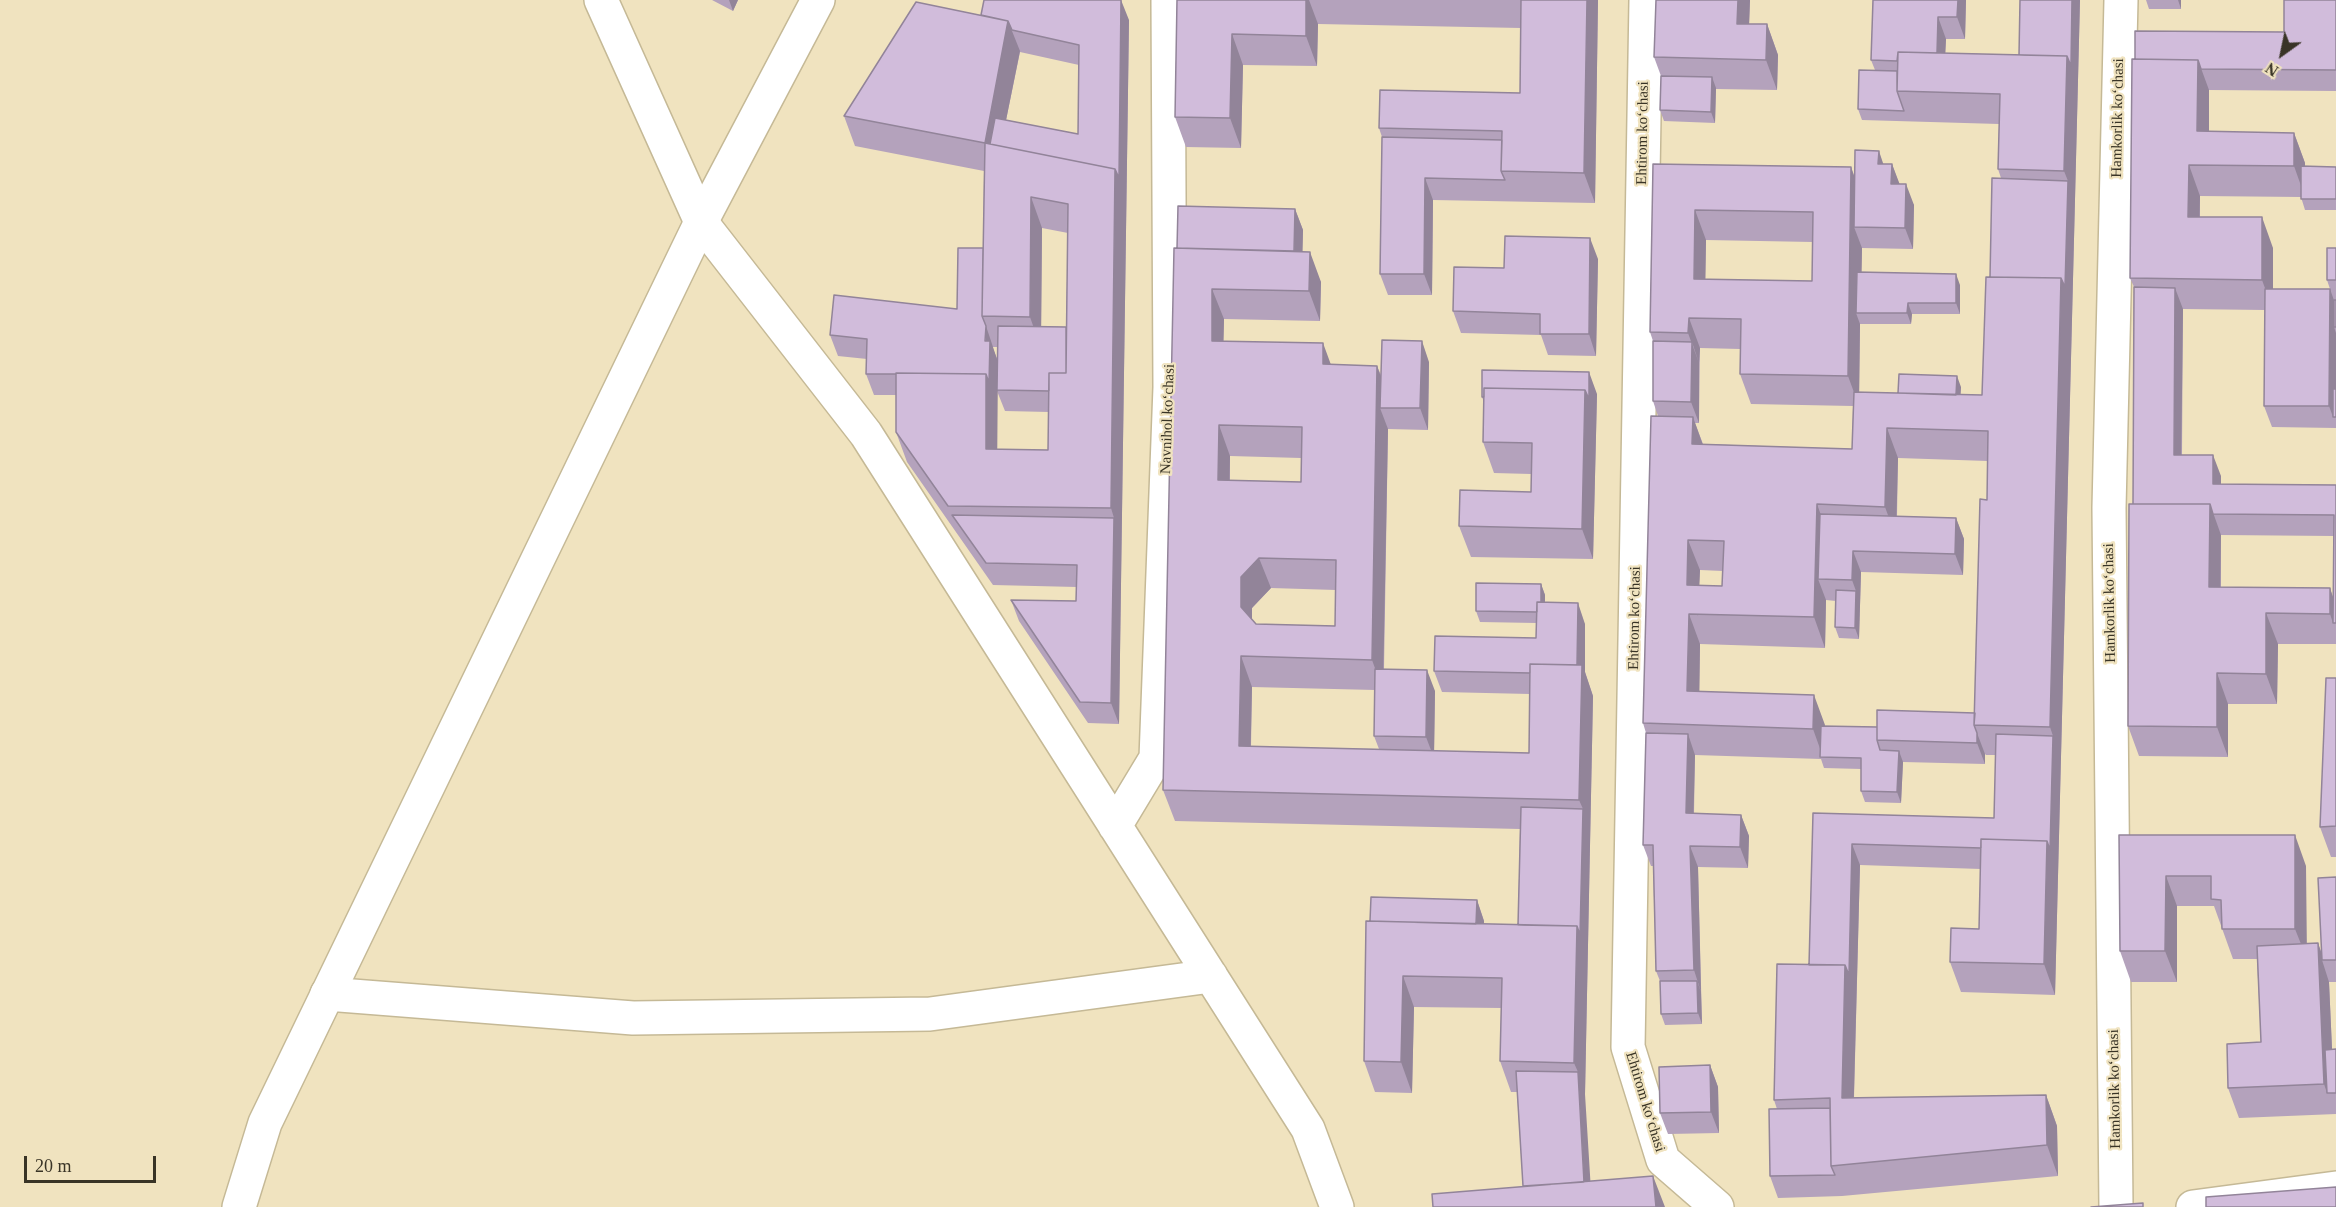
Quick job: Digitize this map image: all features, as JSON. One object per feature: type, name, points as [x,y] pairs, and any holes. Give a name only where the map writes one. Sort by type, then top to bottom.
[{"type":"street","points":[[601,0],[701,222],[866,434],[1308,1130],[1337,1207]]},
{"type":"street","points":[[239,1207],[265,1123],[701,222],[818,0]]},
{"type":"street","name":"Navnihol koʻchasi","points":[[1115,826],[1156,758],[1170,387],[1168,0]]},
{"type":"street","name":"Ehtirom koʻchasi","points":[[1646,0],[1628,1047],[1663,1160],[1717,1207]]},
{"type":"street","name":"Hamkorlik koʻchasi","points":[[2116,1207],[2109,508],[2121,0]]},
{"type":"street","points":[[327,994],[633,1018],[930,1014],[1210,976]]},
{"type":"street","points":[[2193,1207],[2336,1188]]},
{"type":"building","points":[[984,0],[1121,0],[1119,178],[1115,169],[990,144],[995,118],[1078,134],[1079,45],[1012,30],[1008,21],[981,15]]},
{"type":"building","points":[[1177,0],[1306,0],[1306,36],[1232,34],[1230,118],[1175,117]]},
{"type":"building","points":[[1521,0],[1587,0],[1584,173],[1501,171],[1502,131],[1379,128],[1380,90],[1520,93]]},
{"type":"building","points":[[1656,0],[1738,0],[1737,24],[1767,24],[1766,60],[1654,57]]},
{"type":"building","points":[[1873,0],[1958,0],[1957,17],[1938,17],[1937,53],[1898,52],[1897,61],[1871,60]]},
{"type":"building","points":[[2020,0],[2072,0],[2071,66],[2067,56],[2019,55]]},
{"type":"building","points":[[2284,0],[2336,0],[2336,70],[2201,69],[2198,60],[2135,59],[2135,31],[2284,32]]},
{"type":"building","points":[[916,2],[1008,21],[985,143],[844,116]]},
{"type":"building","points":[[1898,52],[2067,56],[2064,171],[1998,169],[2000,94],[1897,91]]},
{"type":"building","points":[[2132,59],[2198,60],[2197,131],[2294,133],[2294,166],[2189,165],[2188,217],[2262,217],[2262,280],[2130,278]]},
{"type":"building","points":[[1859,70],[1897,71],[1897,91],[1904,111],[1858,109]]},
{"type":"building","points":[[1661,76],[1712,77],[1711,112],[1660,110]]},
{"type":"building","points":[[1382,137],[1502,140],[1501,171],[1505,180],[1425,178],[1424,274],[1380,274]]},
{"type":"building","points":[[985,143],[1115,169],[1111,508],[948,506],[896,432],[896,373],[986,374],[986,449],[1048,450],[1049,373],[1066,373],[1068,204],[1031,197],[1030,317],[982,316]]},
{"type":"building","points":[[1855,150],[1879,151],[1878,164],[1892,164],[1891,184],[1906,184],[1905,228],[1854,227]]},
{"type":"building","points":[[1653,164],[1851,167],[1848,376],[1740,374],[1741,319],[1689,318],[1688,333],[1650,332]],"holes":[[[1695,210],[1813,212],[1812,281],[1694,279]]]},
{"type":"building","points":[[2301,166],[2336,167],[2336,199],[2301,199]]},
{"type":"building","points":[[1992,178],[2068,181],[2065,287],[2061,278],[1990,277]]},
{"type":"building","points":[[1178,206],[1295,209],[1294,251],[1177,248]]},
{"type":"building","points":[[1505,236],[1590,238],[1589,334],[1540,334],[1540,314],[1453,311],[1454,267],[1504,268]]},
{"type":"building","points":[[958,248],[983,248],[982,316],[986,326],[985,341],[990,341],[989,383],[986,374],[866,374],[867,339],[830,335],[834,295],[957,309]]},
{"type":"building","points":[[1174,248],[1310,252],[1309,291],[1212,289],[1212,341],[1323,343],[1323,364],[1377,366],[1372,660],[1241,656],[1239,746],[1529,753],[1530,664],[1582,665],[1579,800],[1163,790]],"holes":[[[1219,425],[1302,427],[1301,482],[1218,480]],[[1259,558],[1336,560],[1335,626],[1256,624],[1241,607],[1241,577]]]},
{"type":"building","points":[[2327,248],[2336,248],[2336,280],[2327,280]]},
{"type":"building","points":[[1857,272],[1956,274],[1956,303],[1908,303],[1907,313],[1856,313]]},
{"type":"building","points":[[1986,277],[2061,278],[2050,727],[1974,725],[1980,499],[1987,500],[1988,431],[1887,428],[1885,507],[1817,504],[1814,617],[1689,614],[1687,691],[1814,695],[1813,729],[1643,723],[1651,416],[1693,417],[1692,444],[1852,449],[1854,392],[1982,395]],"holes":[[[1688,540],[1724,541],[1722,586],[1687,585]]]},
{"type":"building","points":[[2134,287],[2175,288],[2174,455],[2213,455],[2213,484],[2336,485],[2336,623],[2333,623],[2334,515],[2213,514],[2210,504],[2133,504]]},
{"type":"building","points":[[2265,289],[2330,289],[2329,406],[2264,406]]},
{"type":"building","points":[[2334,300],[2336,300],[2336,327],[2334,327]]},
{"type":"building","points":[[998,326],[1066,327],[1066,373],[1049,373],[1049,391],[997,390]]},
{"type":"building","points":[[1382,340],[1422,341],[1420,408],[1380,408]]},
{"type":"building","points":[[1653,341],[1692,342],[1691,402],[1653,401]]},
{"type":"building","points":[[1482,370],[1589,372],[1589,399],[1585,390],[1484,388],[1484,397],[1482,397]]},
{"type":"building","points":[[1899,374],[1957,376],[1956,395],[1898,393]]},
{"type":"building","points":[[1484,388],[1585,390],[1582,529],[1459,526],[1460,490],[1531,492],[1532,443],[1483,442]]},
{"type":"building","points":[[2333,389],[2336,389],[2336,417],[2333,417]]},
{"type":"building","points":[[2129,504],[2210,504],[2209,587],[2330,588],[2330,614],[2266,613],[2266,674],[2217,673],[2217,727],[2128,726]]},
{"type":"building","points":[[1820,514],[1956,518],[1955,554],[1853,551],[1852,580],[1818,579]]},
{"type":"building","points":[[952,515],[1114,518],[1111,703],[1080,702],[1011,600],[1076,601],[1077,565],[986,563]]},
{"type":"building","points":[[1476,583],[1541,584],[1541,602],[1537,602],[1537,612],[1476,611]]},
{"type":"building","points":[[1836,590],[1856,591],[1855,628],[1835,627]]},
{"type":"building","points":[[1537,602],[1578,603],[1577,665],[1530,664],[1530,673],[1434,671],[1435,636],[1536,638]]},
{"type":"building","points":[[1375,669],[1427,670],[1426,737],[1374,736]]},
{"type":"building","points":[[2326,678],[2336,678],[2336,826],[2320,827]]},
{"type":"building","points":[[1877,710],[1975,713],[1977,743],[1877,740]]},
{"type":"building","points":[[1821,726],[1877,727],[1880,750],[1899,751],[1897,792],[1861,791],[1861,758],[1820,757]]},
{"type":"building","points":[[1646,733],[1688,734],[1686,813],[1741,815],[1740,847],[1690,846],[1694,970],[1656,971],[1653,845],[1643,845]]},
{"type":"building","points":[[1996,734],[2053,736],[2050,850],[2047,841],[1981,839],[1981,848],[1852,844],[1849,975],[1845,965],[1809,965],[1813,813],[1994,818]]},
{"type":"building","points":[[1521,807],[1583,809],[1580,935],[1577,926],[1518,925]]},
{"type":"building","points":[[2119,835],[2295,835],[2295,929],[2222,929],[2221,900],[2211,899],[2211,876],[2166,876],[2165,951],[2120,951]]},
{"type":"building","points":[[1981,839],[2047,841],[2044,964],[1950,962],[1951,928],[1979,929]]},
{"type":"building","points":[[2336,877],[2336,960],[2322,960],[2318,878]]},
{"type":"building","points":[[1371,897],[1477,900],[1476,924],[1370,921]]},
{"type":"building","points":[[1366,921],[1577,926],[1574,1063],[1500,1061],[1502,978],[1403,976],[1401,1062],[1364,1061]]},
{"type":"building","points":[[2318,943],[2324,1084],[2228,1088],[2227,1044],[2261,1042],[2257,946]]},
{"type":"building","points":[[1777,964],[1845,965],[1842,1098],[2046,1095],[2047,1145],[1831,1166],[1830,1098],[1774,1100]]},
{"type":"building","points":[[1660,981],[1697,981],[1698,1013],[1661,1014]]},
{"type":"building","points":[[2336,1049],[2336,1093],[2327,1093],[2325,1050]]},
{"type":"building","points":[[1710,1065],[1711,1112],[1660,1113],[1659,1067]]},
{"type":"building","points":[[1516,1071],[1578,1072],[1584,1182],[1523,1186]]},
{"type":"building","points":[[1830,1108],[1831,1166],[1835,1175],[1770,1176],[1769,1109]]},
{"type":"building","points":[[1653,1176],[1656,1207],[1433,1207],[1432,1194]]},
{"type":"building","points":[[2336,1187],[2336,1207],[2206,1207],[2206,1197]]},
{"type":"building","points":[[2143,1203],[2143,1207],[2091,1207]]}]
